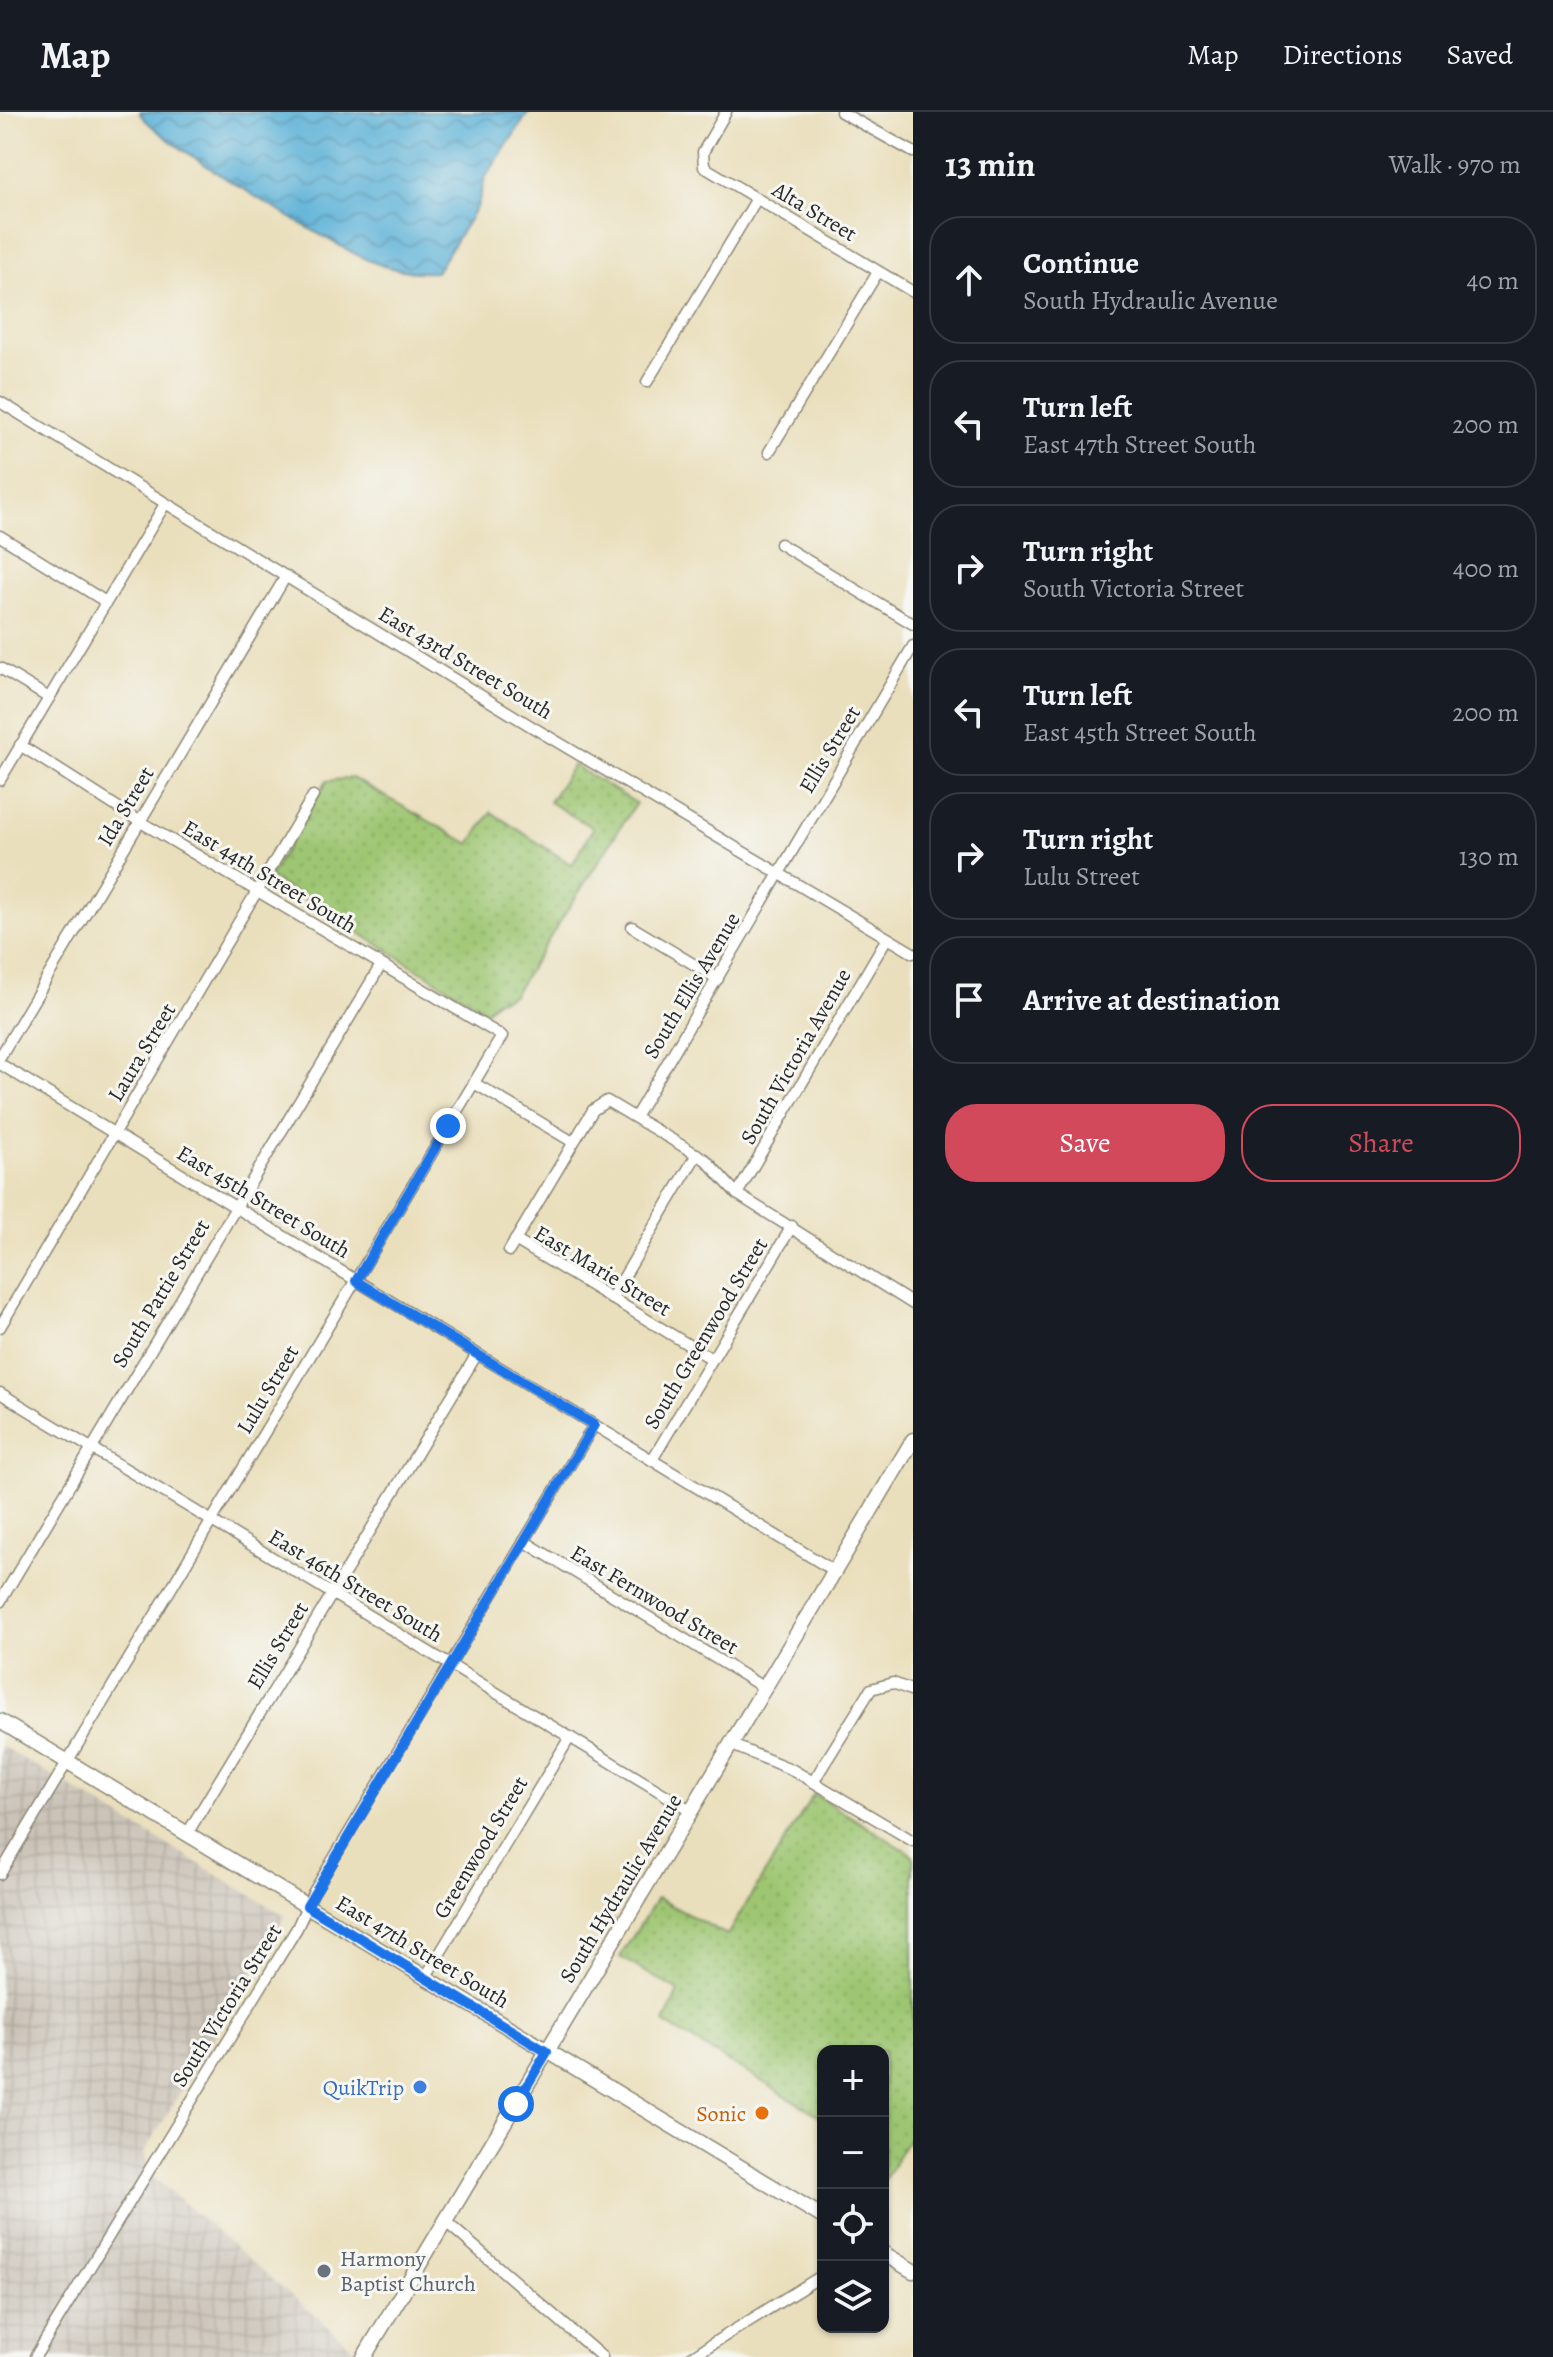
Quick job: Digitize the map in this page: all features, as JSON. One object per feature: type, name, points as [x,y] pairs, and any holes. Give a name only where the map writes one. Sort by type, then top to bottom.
[{"type":"street","name":"Alta Street","points":[[726,112],[701,160],[704,167],[913,292]]},
{"type":"street","points":[[841,112],[913,152]]},
{"type":"street","points":[[647,382],[756,200]]},
{"type":"street","points":[[769,452],[878,272]]},
{"type":"street","name":"East 43rd Street South","points":[[0,402],[913,953]]},
{"type":"street","points":[[0,780],[165,504]]},
{"type":"street","points":[[0,536],[106,602]]},
{"type":"street","points":[[780,544],[913,624]]},
{"type":"street","name":"Ida Street","points":[[0,1057],[286,576]]},
{"type":"street","name":"Ellis Street","points":[[777,872],[913,646]]},
{"type":"street","points":[[0,668],[49,698]]},
{"type":"street","name":"East 44th Street South","points":[[20,745],[139,821],[502,1036]]},
{"type":"street","name":"Laura Street","points":[[0,1327],[313,796]]},
{"type":"street","name":"South Ellis Avenue","points":[[636,1116],[772,888],[777,872]]},
{"type":"street","points":[[632,927],[718,979]]},
{"type":"street","name":"South Victoria Avenue","points":[[737,1194],[887,938]]},
{"type":"street","name":"South Pattie Street","points":[[0,1602],[381,965]]},
{"type":"street","name":"Lulu Street","points":[[0,1874],[502,1036]]},
{"type":"street","name":"East 45th Street South","points":[[0,1064],[836,1572]]},
{"type":"street","points":[[474,1083],[573,1142]]},
{"type":"street","points":[[509,1251],[593,1110],[607,1101],[697,1154],[737,1194],[913,1304]]},
{"type":"street","points":[[611,1299],[697,1154]]},
{"type":"street","name":"South Greenwood Street","points":[[652,1460],[792,1226]]},
{"type":"street","name":"East Marie Street","points":[[515,1240],[712,1359]]},
{"type":"street","name":"Ellis Street","points":[[187,1834],[477,1354]]},
{"type":"street","name":"East 46th Street South","points":[[0,1393],[692,1811]]},
{"type":"street","name":"South Victoria Street","points":[[35,2357],[594,1425]]},
{"type":"street","name":"South Hydraulic Avenue","points":[[365,2357],[913,1440]]},
{"type":"street","name":"East Fernwood Street","points":[[524,1541],[766,1689]]},
{"type":"street","points":[[813,1782],[863,1698],[881,1684],[896,1684],[913,1691]]},
{"type":"street","name":"East 47th Street South","points":[[0,1721],[817,2213]]},
{"type":"street","name":"Greenwood Street","points":[[425,1978],[570,1737]]},
{"type":"street","points":[[732,1745],[813,1782],[913,1841]]},
{"type":"street","points":[[446,2222],[602,2357]]},
{"type":"street","points":[[889,2257],[913,2271]]},
{"type":"street","points":[[691,2357],[817,2279]]},
{"type":"shaded area","points":[[0,1745],[286,1916],[144,2153],[153,2177],[364,2357],[0,2357]]},
{"type":"green space","points":[[573,765],[636,803],[513,995],[495,1001],[486,1011],[269,877],[327,781],[352,778],[470,844],[491,812],[572,865],[593,828],[549,802]]},
{"type":"green space","points":[[814,1794],[913,1855],[913,2132],[889,2172],[889,2045],[817,2045],[817,2114],[664,2023],[678,1991],[620,1957],[657,1898],[727,1935]]},
{"type":"water","points":[[139,112],[529,112],[485,178],[478,205],[436,272],[428,272],[378,264],[321,235],[176,145],[151,126]]},
{"type":"place","name":"QuikTrip","points":[[420,2087]]},
{"type":"place","name":"Sonic","points":[[762,2113]]},
{"type":"place","name":"Harmony Baptist Church","points":[[324,2271]]},
{"type":"route","points":[[448,1126],[356,1281],[594,1425],[307,1906],[547,2052],[516,2104]]}]
